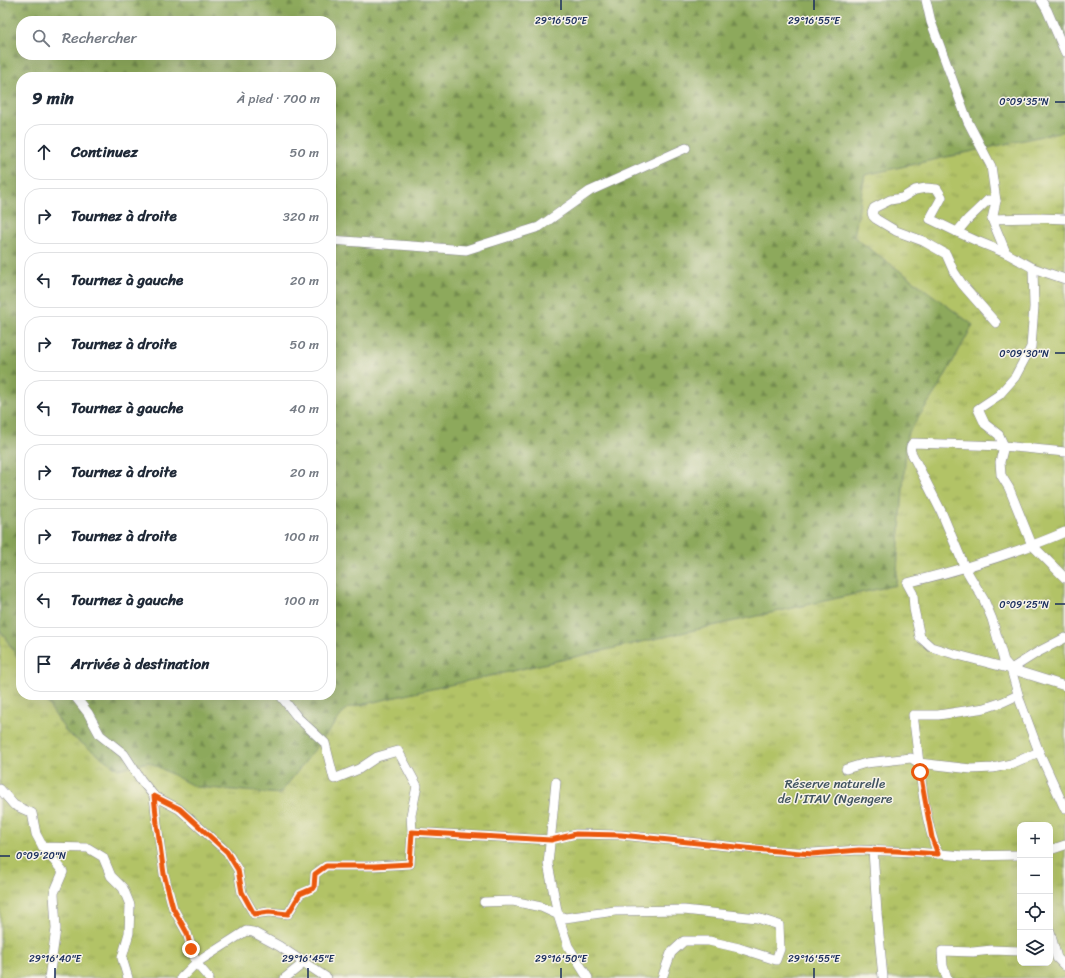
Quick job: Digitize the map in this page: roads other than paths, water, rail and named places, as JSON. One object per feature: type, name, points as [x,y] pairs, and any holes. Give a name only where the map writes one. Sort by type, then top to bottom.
[{"type":"street","points":[[926,0],[931,22],[965,115],[991,166],[996,201],[992,219],[1006,253]]},
{"type":"street","points":[[1041,0],[1047,10],[1065,52]]},
{"type":"street","points":[[336,240],[466,250],[539,228],[590,191],[686,148]]},
{"type":"street","points":[[996,324],[962,284],[954,272],[946,254],[923,241],[896,231],[876,220],[872,213],[874,208],[890,200],[902,198],[916,190],[926,188],[937,190],[942,197],[930,219],[1006,253],[1033,268],[1065,279]]},
{"type":"street","points":[[957,232],[988,200],[996,201]]},
{"type":"street","points":[[992,219],[1065,219]]},
{"type":"street","points":[[1033,268],[1034,307],[1031,347],[1015,377],[998,395],[978,409],[985,424],[999,435],[1004,446],[1000,462],[1001,475],[1032,545],[1065,578]]},
{"type":"street","points":[[1065,452],[1004,446],[913,442],[910,445],[911,452],[941,510],[965,568],[984,600],[992,619],[1004,661],[1011,669],[1018,695],[1040,752],[1065,809]]},
{"type":"street","points":[[1065,532],[965,568],[907,583],[913,594],[914,609],[920,637],[931,647],[1011,669],[1065,686]]},
{"type":"street","points":[[1011,669],[1038,652],[1065,638]]},
{"type":"street","points":[[938,854],[932,838],[919,763],[913,715],[938,715],[985,708],[1018,695]]},
{"type":"street","points":[[78,700],[88,713],[100,735],[124,754],[141,780],[154,796],[180,809],[227,852],[238,870],[242,892],[254,914],[269,912],[288,914],[300,894],[314,888],[315,874],[326,866],[410,864],[412,815],[417,786],[398,751],[377,757],[359,769],[334,779],[325,743],[298,718],[284,700]]},
{"type":"street","points":[[846,769],[866,763],[911,758],[919,763],[971,769],[993,768],[1011,764],[1040,752]]},
{"type":"street","points":[[556,782],[548,864],[558,915],[568,946],[588,978]]},
{"type":"street","points":[[0,789],[14,805],[32,813],[36,834],[63,872],[54,893],[56,929],[49,978]]},
{"type":"street","points":[[154,796],[164,874],[173,908],[187,933],[196,963],[209,978]]},
{"type":"street","points":[[412,832],[551,840],[576,834],[621,835],[812,854],[873,850],[963,856],[1017,855]]},
{"type":"street","points":[[1053,849],[1065,845]]},
{"type":"street","points":[[44,847],[88,848],[103,857],[111,876],[123,888],[130,905],[129,933],[122,958],[128,978]]},
{"type":"street","points":[[873,850],[883,978]]},
{"type":"street","points":[[484,902],[512,901],[541,907],[565,918],[615,911],[684,910],[757,918],[779,925],[780,949],[776,960],[739,948],[709,941],[684,941],[671,953],[662,978]]},
{"type":"street","points":[[180,978],[196,963],[246,930],[305,962],[327,978]]},
{"type":"street","points":[[1053,948],[1057,958],[1065,966]]},
{"type":"street","points":[[947,978],[943,966],[942,951],[1017,951]]},
{"type":"street","points":[[285,978],[305,962]]},
{"type":"park label","name":"Réserve naturelle de l'ITAV (Ngengere","points":[[835,790]]}]
